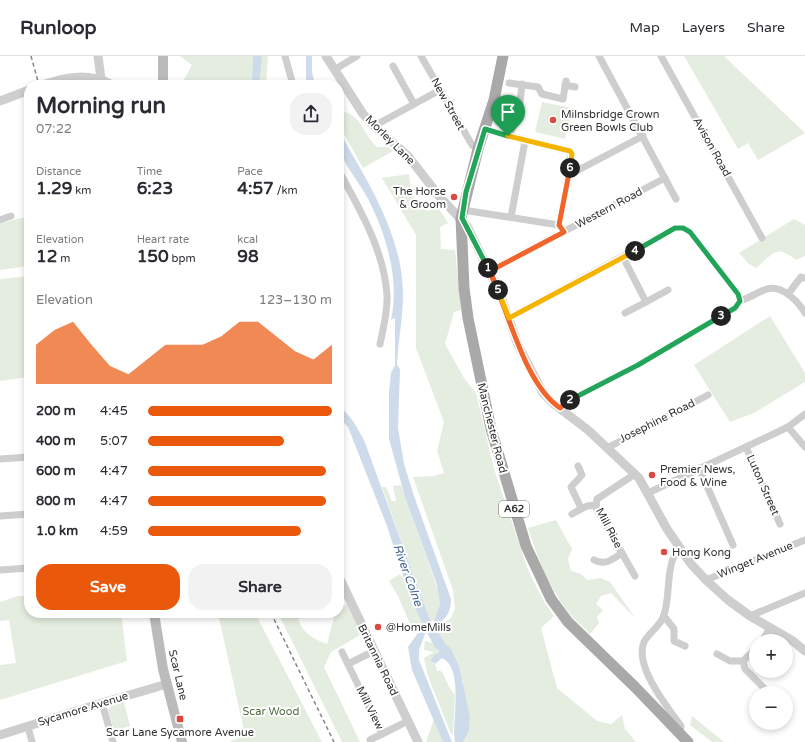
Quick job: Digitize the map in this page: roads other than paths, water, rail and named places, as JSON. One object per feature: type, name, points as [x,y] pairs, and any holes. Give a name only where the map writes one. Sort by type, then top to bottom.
[{"type":"main road","points":[[163,56],[163,80]]},
{"type":"main road","name":"Manchester Road","points":[[502,56],[494,100],[478,149],[462,214],[464,288],[476,360],[491,429],[526,546],[557,609],[688,742]]},
{"type":"main road","name":"Scar Lane","points":[[155,618],[167,684],[182,742]]},
{"type":"street","points":[[62,80],[77,76],[101,79],[98,56]]},
{"type":"street","points":[[285,56],[292,80]]},
{"type":"street","name":"Morley Lane","points":[[326,56],[341,80]]},
{"type":"street","points":[[334,70],[356,56]]},
{"type":"street","name":"New Street","points":[[421,56],[472,145],[478,149]]},
{"type":"street","points":[[599,56],[676,199]]},
{"type":"street","name":"Avison Road","points":[[661,56],[762,238]]},
{"type":"street","points":[[393,66],[414,104]]},
{"type":"street","points":[[509,83],[538,87],[542,94],[563,99],[566,83],[575,87]]},
{"type":"street","points":[[508,136],[514,127],[519,112],[522,84]]},
{"type":"street","name":"Morley Lane","points":[[344,85],[363,114],[374,126],[408,156],[439,196],[462,214],[490,271],[518,345],[543,393],[635,474],[648,493],[667,529],[690,564],[706,580],[728,600],[750,616],[805,651]]},
{"type":"street","points":[[374,126],[440,90]]},
{"type":"street","points":[[0,101],[24,92]]},
{"type":"street","points":[[485,129],[525,141],[570,151],[572,154],[569,175],[559,225]]},
{"type":"street","points":[[569,175],[643,136]]},
{"type":"street","points":[[510,217],[525,141]]},
{"type":"street","name":"Western Road","points":[[490,271],[665,178]]},
{"type":"street","points":[[344,180],[369,226],[382,266],[387,296],[380,344]]},
{"type":"street","points":[[462,214],[510,217],[559,225],[564,232]]},
{"type":"street","points":[[0,220],[11,216]]},
{"type":"street","points":[[509,318],[675,228],[683,228],[690,232],[738,294],[740,301]]},
{"type":"street","points":[[623,257],[646,302]]},
{"type":"street","points":[[788,294],[801,277],[805,278]]},
{"type":"street","points":[[560,408],[571,399],[638,365],[735,308],[740,301],[754,296],[766,289],[773,288],[788,294],[805,314]]},
{"type":"street","points":[[625,313],[668,290]]},
{"type":"street","name":"Josephine Road","points":[[607,448],[708,395]]},
{"type":"street","points":[[648,493],[788,426],[805,414]]},
{"type":"street","points":[[788,426],[805,447]]},
{"type":"street","name":"Luton Street","points":[[746,446],[780,524]]},
{"type":"street","points":[[0,459],[24,457]]},
{"type":"street","points":[[578,466],[582,475],[571,487],[580,508]]},
{"type":"street","points":[[699,468],[733,545]]},
{"type":"street","name":"Mill Rise","points":[[634,576],[596,508],[596,505],[597,499],[635,474]]},
{"type":"street","points":[[572,514],[580,508],[596,505]]},
{"type":"street","points":[[0,516],[24,514]]},
{"type":"street","name":"Winget Avenue","points":[[706,580],[805,540]]},
{"type":"street","points":[[679,547],[673,556],[664,616],[645,641],[641,652],[643,664],[664,703],[681,726],[680,733]]},
{"type":"street","points":[[594,560],[599,562],[607,562],[622,553]]},
{"type":"street","points":[[0,570],[24,568]]},
{"type":"street","name":"Britannia Road","points":[[344,588],[418,742]]},
{"type":"street","points":[[750,616],[805,594]]},
{"type":"street","points":[[664,616],[674,629],[674,641],[685,646]]},
{"type":"street","points":[[766,634],[770,628]]},
{"type":"street","points":[[348,664],[374,651]]},
{"type":"street","name":"Mill View","points":[[342,652],[382,734],[402,724]]},
{"type":"street","points":[[717,654],[730,661],[743,661],[749,655]]},
{"type":"street","points":[[743,661],[745,669],[762,686]]},
{"type":"street","name":"Sycamore Avenue","points":[[0,735],[102,702],[167,684]]},
{"type":"street","points":[[102,702],[113,742]]},
{"type":"street","points":[[28,727],[32,742]]},
{"type":"street","points":[[370,740],[382,734]]},
{"type":"water","points":[[253,56],[262,56],[260,80],[252,80]]},
{"type":"water","points":[[306,56],[312,56],[312,72],[314,80],[306,80]]},
{"type":"water","points":[[344,140],[382,209],[397,251],[403,295],[397,365],[400,369],[398,428],[404,464],[451,599],[448,614],[436,625],[434,621],[440,604],[437,585],[405,497],[389,439],[389,392],[391,373],[395,365],[395,319],[394,318],[391,320],[394,289],[390,257],[374,211],[367,197],[344,160]]},
{"type":"water","name":"River Colne","points":[[344,410],[353,421],[364,440],[430,620],[447,646],[450,647],[459,666],[470,717],[469,731],[463,742],[455,742],[456,697],[453,673],[449,664],[442,658],[435,664],[431,660],[434,655],[439,653],[439,650],[436,649],[426,631],[409,594],[387,526],[348,427],[344,423]]},
{"type":"water","points":[[426,631],[419,650],[419,660],[452,742],[443,742],[412,670],[408,647],[418,633]]},
{"type":"railway","points":[[31,56],[38,80]]},
{"type":"railway","points":[[273,618],[334,742]]},
{"type":"place","name":"Milnsbridge Crown Green Bowls Club","points":[[553,120]]},
{"type":"place","name":"The Horse & Groom","points":[[454,197]]},
{"type":"place","name":"Premier News, Food & Wine","points":[[652,475]]},
{"type":"place","name":"Hong Kong","points":[[664,552]]},
{"type":"place","name":"@HomeMills","points":[[378,627]]},
{"type":"place","name":"Scar Lane Sycamore Avenue","points":[[180,719]]},
{"type":"park label","name":"Scar Wood","points":[[271,711]]}]
